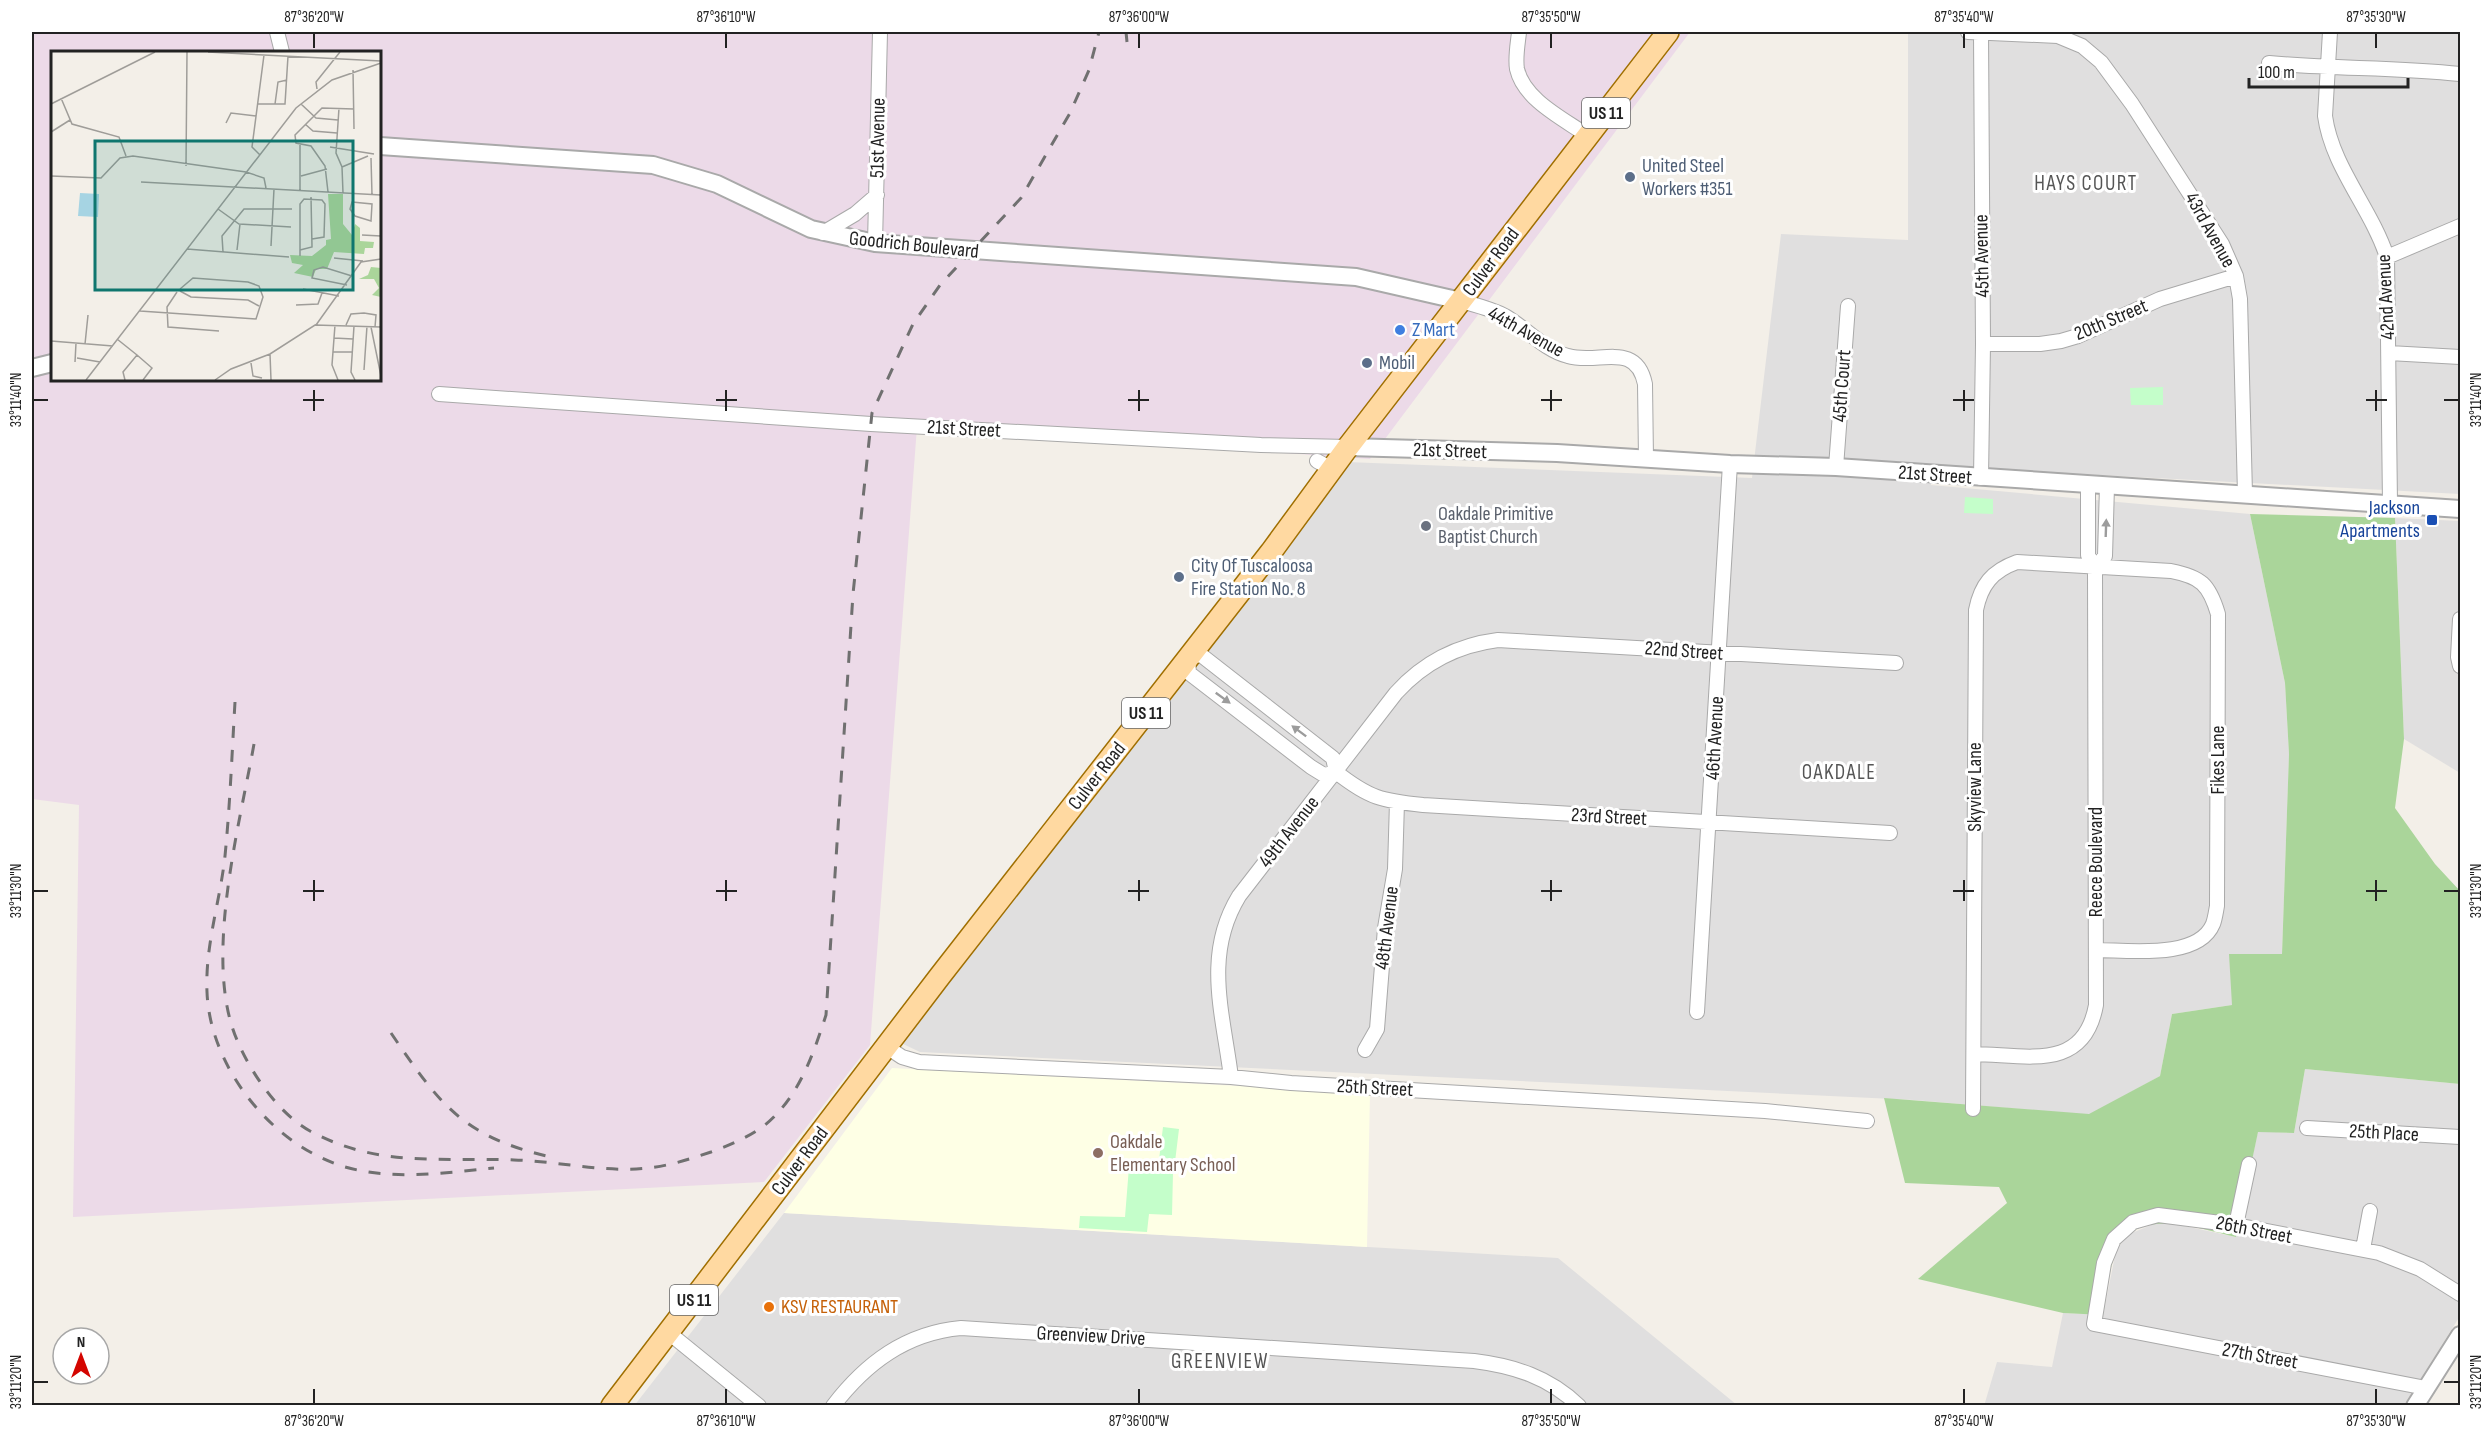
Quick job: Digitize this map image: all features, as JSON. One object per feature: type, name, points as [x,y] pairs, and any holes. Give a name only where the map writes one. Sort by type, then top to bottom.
[{"type":"main road","name":"Culver Road","points":[[612,1406],[1275,547],[1325,465],[1348,447],[1668,32]]},
{"type":"street","points":[[277,32],[282,51]]},
{"type":"street","name":"51st Avenue","points":[[875,243],[878,195],[880,32]]},
{"type":"street","points":[[1519,32],[1517,69],[1522,82],[1540,102],[1588,136]]},
{"type":"street","name":"43rd Avenue","points":[[1974,32],[2038,34],[2070,40],[2082,46],[2101,62],[2202,211],[2225,250],[2236,276],[2241,309],[2245,494]]},
{"type":"street","name":"45th Avenue","points":[[1974,32],[1983,344],[1981,478]]},
{"type":"street","name":"42nd Avenue","points":[[2330,32],[2330,69],[2325,116],[2327,129],[2341,164],[2379,232],[2387,257],[2390,504]]},
{"type":"street","points":[[2269,63],[2330,69],[2380,69],[2460,74]]},
{"type":"street","name":"Goodrich Boulevard","points":[[381,146],[653,165],[717,184],[787,220],[823,233],[875,243],[1356,277],[1461,301]]},
{"type":"street","points":[[823,233],[855,214],[878,195]]},
{"type":"street","points":[[2387,257],[2460,226]]},
{"type":"street","name":"20th Street","points":[[1983,344],[2040,344],[2061,341],[2078,336],[2160,299],[2236,276]]},
{"type":"street","name":"44th Avenue","points":[[1461,301],[1504,316],[1557,353],[1570,357],[1619,356],[1633,360],[1643,373],[1645,384],[1646,459]]},
{"type":"street","name":"45th Court","points":[[1836,467],[1848,306]]},
{"type":"street","points":[[2389,353],[2460,357]]},
{"type":"street","points":[[32,368],[51,363]]},
{"type":"street","name":"21st Street","points":[[439,394],[871,424],[1261,445],[1557,453],[1730,464],[1836,467],[2460,509]]},
{"type":"street","name":"46th Avenue","points":[[1697,1012],[1730,464]]},
{"type":"street","name":"Reece Boulevard","points":[[1975,1054],[2058,1055],[2073,1049],[2085,1038],[2093,1024],[2096,1005],[2095,568],[2088,555],[2088,485]]},
{"type":"street","name":"Reece Boulevard","points":[[2095,568],[2105,556],[2107,486]]},
{"type":"street","name":"Skyview Lane","points":[[1973,1109],[1976,626],[1979,596],[1986,582],[1994,574],[2017,562],[2095,568]]},
{"type":"street","name":"Fikes Lane","points":[[2095,568],[2171,571],[2190,575],[2201,581],[2213,597],[2218,614],[2217,906],[2213,925],[2202,938],[2185,947],[2096,950]]},
{"type":"street","points":[[2460,619],[2458,657],[2460,666]]},
{"type":"street","name":"22nd Street","points":[[1473,645],[1498,640],[1537,641],[1719,654],[1896,663]]},
{"type":"street","name":"49th Avenue","points":[[1231,1077],[1218,970],[1222,931],[1239,896],[1396,693],[1415,674],[1448,653],[1473,645]]},
{"type":"street","name":"23rd Street","points":[[1336,772],[1324,775],[1311,767],[1189,673],[1188,657],[1201,655],[1333,758],[1336,772],[1366,794],[1397,802],[1890,833]]},
{"type":"street","name":"48th Avenue","points":[[1365,1050],[1377,1029],[1385,928],[1395,869],[1397,802]]},
{"type":"street","name":"25th Street","points":[[887,1047],[902,1058],[919,1062],[1231,1077],[1301,1084],[1766,1111],[1867,1121]]},
{"type":"street","name":"25th Place","points":[[2307,1128],[2460,1137]]},
{"type":"street","points":[[2235,1225],[2249,1164]]},
{"type":"street","points":[[2363,1249],[2370,1211]]},
{"type":"street","name":"26th Street","points":[[2094,1324],[2098,1288],[2108,1251],[2123,1230],[2145,1217],[2170,1216],[2235,1225],[2363,1249],[2397,1258],[2460,1294]]},
{"type":"street","name":"27th Street","points":[[2094,1324],[2426,1388]]},
{"type":"street","name":"Greenview Drive","points":[[833,1406],[860,1374],[901,1344],[936,1331],[961,1328],[1491,1363],[1536,1376],[1579,1406]]},
{"type":"street","points":[[669,1333],[759,1406]]},
{"type":"street","points":[[2415,1406],[2460,1335]]},
{"type":"shaded area","points":[[32,32],[1690,32],[1370,459],[917,427],[870,1045],[764,1182],[73,1217],[79,805],[32,799]]},
{"type":"shaded area","points":[[1908,32],[2460,32],[2460,494],[1930,466],[1931,485],[2250,514],[2285,683],[2289,754],[2282,954],[2232,1005],[2172,1014],[2160,1076],[2089,1115],[1914,1100],[920,1052],[901,1043],[1347,462],[1752,478],[1781,234],[1908,240]]},
{"type":"shaded area","name":"Jackson Apartments","points":[[2395,518],[2460,521],[2460,773],[2404,739]]},
{"type":"shaded area","name":"Oakdale Elementary School","points":[[892,1068],[1370,1093],[1367,1247],[784,1213]]},
{"type":"shaded area","points":[[2305,1069],[2460,1084],[2460,1316],[2404,1405],[1984,1406],[1997,1362],[2052,1367],[2063,1313],[2103,1315],[2116,1251],[2127,1235],[2161,1221],[2236,1237],[2258,1131],[2294,1133]]},
{"type":"shaded area","points":[[784,1213],[1558,1258],[1737,1405],[634,1406]]},
{"type":"green space","points":[[2163,387],[2163,405],[2131,405],[2130,388]]},
{"type":"green space","points":[[1965,497],[1993,499],[1993,514],[1964,513]]},
{"type":"green space","points":[[2250,514],[2395,518],[2404,739],[2395,808],[2435,864],[2460,891],[2460,1084],[2305,1069],[2294,1133],[2258,1132],[2236,1237],[2205,1229],[2170,1224],[2153,1224],[2138,1229],[2125,1238],[2113,1259],[2103,1315],[2063,1313],[1918,1279],[2007,1203],[1999,1187],[1905,1183],[1884,1098],[2089,1114],[2160,1076],[2172,1014],[2232,1005],[2229,954],[2282,954],[2289,754],[2285,683]]},
{"type":"green space","points":[[1163,1127],[1179,1129],[1174,1170],[1158,1168]]},
{"type":"green space","points":[[1129,1167],[1173,1173],[1172,1215],[1149,1214],[1147,1232],[1079,1228],[1080,1216],[1125,1217]]},
{"type":"railway","points":[[254,744],[227,894],[223,934],[223,972],[227,1008],[237,1040],[258,1079],[277,1103],[298,1123],[335,1143],[385,1156],[531,1161],[614,1169],[647,1168],[679,1162],[739,1140],[765,1125],[777,1114],[796,1088],[810,1060],[826,1015],[853,594],[872,413],[913,324],[940,285],[1021,198],[1070,113],[1089,70],[1099,32]]},
{"type":"railway","points":[[1126,32],[1127,42]]},
{"type":"railway","points":[[235,702],[225,856],[210,940],[207,992],[211,1022],[221,1052],[236,1081],[256,1107],[279,1130],[305,1149],[333,1163],[363,1171],[395,1174],[428,1174],[494,1168]]},
{"type":"railway","points":[[391,1033],[424,1080],[456,1114],[475,1128],[496,1139],[551,1157]]},
{"type":"place","name":"United Steel Workers #351","points":[[1630,177]]},
{"type":"place","name":"Z Mart","points":[[1400,330]]},
{"type":"place","name":"Mobil","points":[[1367,363]]},
{"type":"place","name":"Jackson Apartments","points":[[2432,520]]},
{"type":"place","name":"Oakdale Primitive Baptist Church","points":[[1426,526]]},
{"type":"place","name":"City Of Tuscaloosa Fire Station No. 8","points":[[1179,577]]},
{"type":"place","name":"Oakdale Elementary School","points":[[1098,1153]]},
{"type":"place","name":"KSV RESTAURANT","points":[[769,1307]]},
{"type":"district","name":"HAYS COURT","points":[[2086,183]]},
{"type":"district","name":"OAKDALE","points":[[1839,772]]},
{"type":"district","name":"GREENVIEW","points":[[1220,1361]]}]
